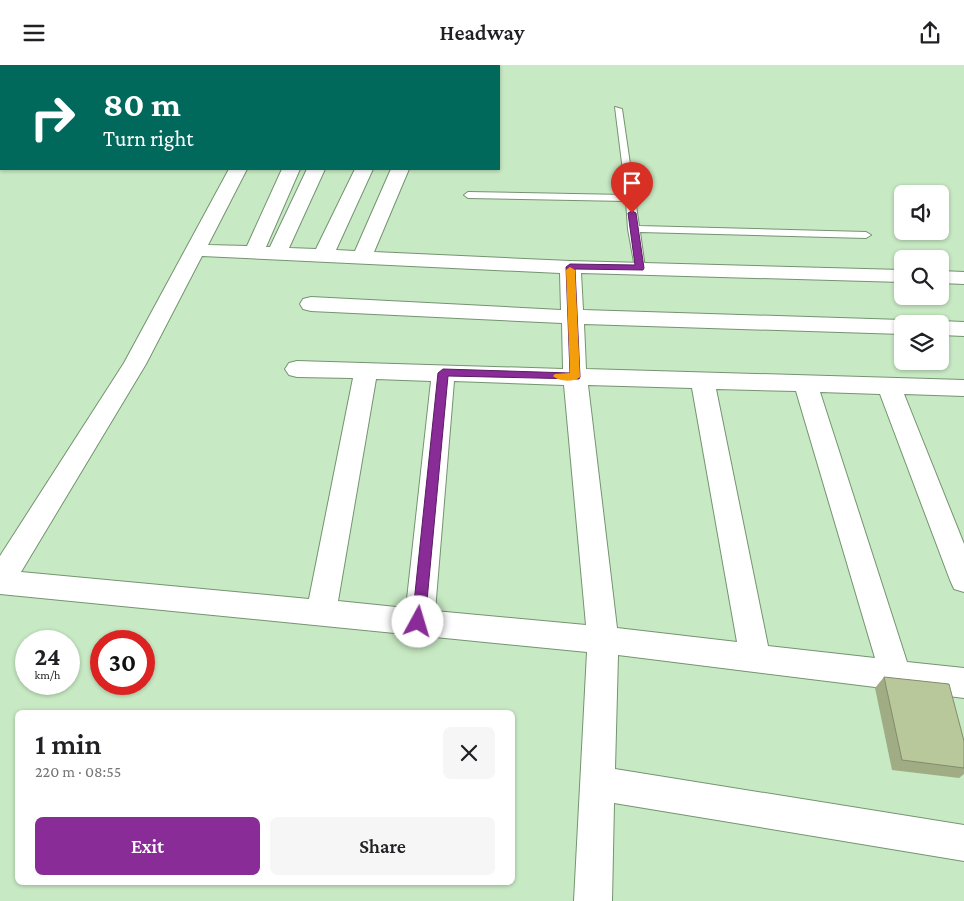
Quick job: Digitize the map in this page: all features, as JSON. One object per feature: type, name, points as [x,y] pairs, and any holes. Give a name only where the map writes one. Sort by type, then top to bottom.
[{"type":"street","points":[[237,170],[134,364],[0,581],[604,640],[964,683]]},
{"type":"street","points":[[254,252],[291,170]]},
{"type":"street","points":[[277,253],[316,170]]},
{"type":"street","points":[[323,256],[364,170]]},
{"type":"street","points":[[362,257],[400,170]]},
{"type":"street","points":[[195,250],[570,267],[894,276]]},
{"type":"street","points":[[570,267],[575,377],[604,640],[593,901]]},
{"type":"street","points":[[949,277],[964,278]]},
{"type":"street","points":[[311,304],[573,317],[894,327]]},
{"type":"street","points":[[949,328],[964,329]]},
{"type":"street","points":[[298,369],[964,388]]},
{"type":"street","points":[[321,613],[366,371]]},
{"type":"street","points":[[418,622],[443,373]]},
{"type":"street","points":[[702,380],[754,657]]},
{"type":"street","points":[[805,383],[895,674]]},
{"type":"street","points":[[889,386],[964,581]]},
{"type":"street","points":[[597,783],[964,843]]},
{"type":"lane","points":[[618,109],[633,229],[640,268]]},
{"type":"lane","points":[[468,195],[630,198]]},
{"type":"lane","points":[[633,229],[866,235]]},
{"type":"building","points":[[884,677],[949,684],[964,741],[964,768],[902,760]]},
{"type":"slow traffic","points":[[558,376],[575,377],[570,270]]},
{"type":"route","points":[[418,622],[443,373],[575,377],[570,267],[640,268],[632,213]]}]
